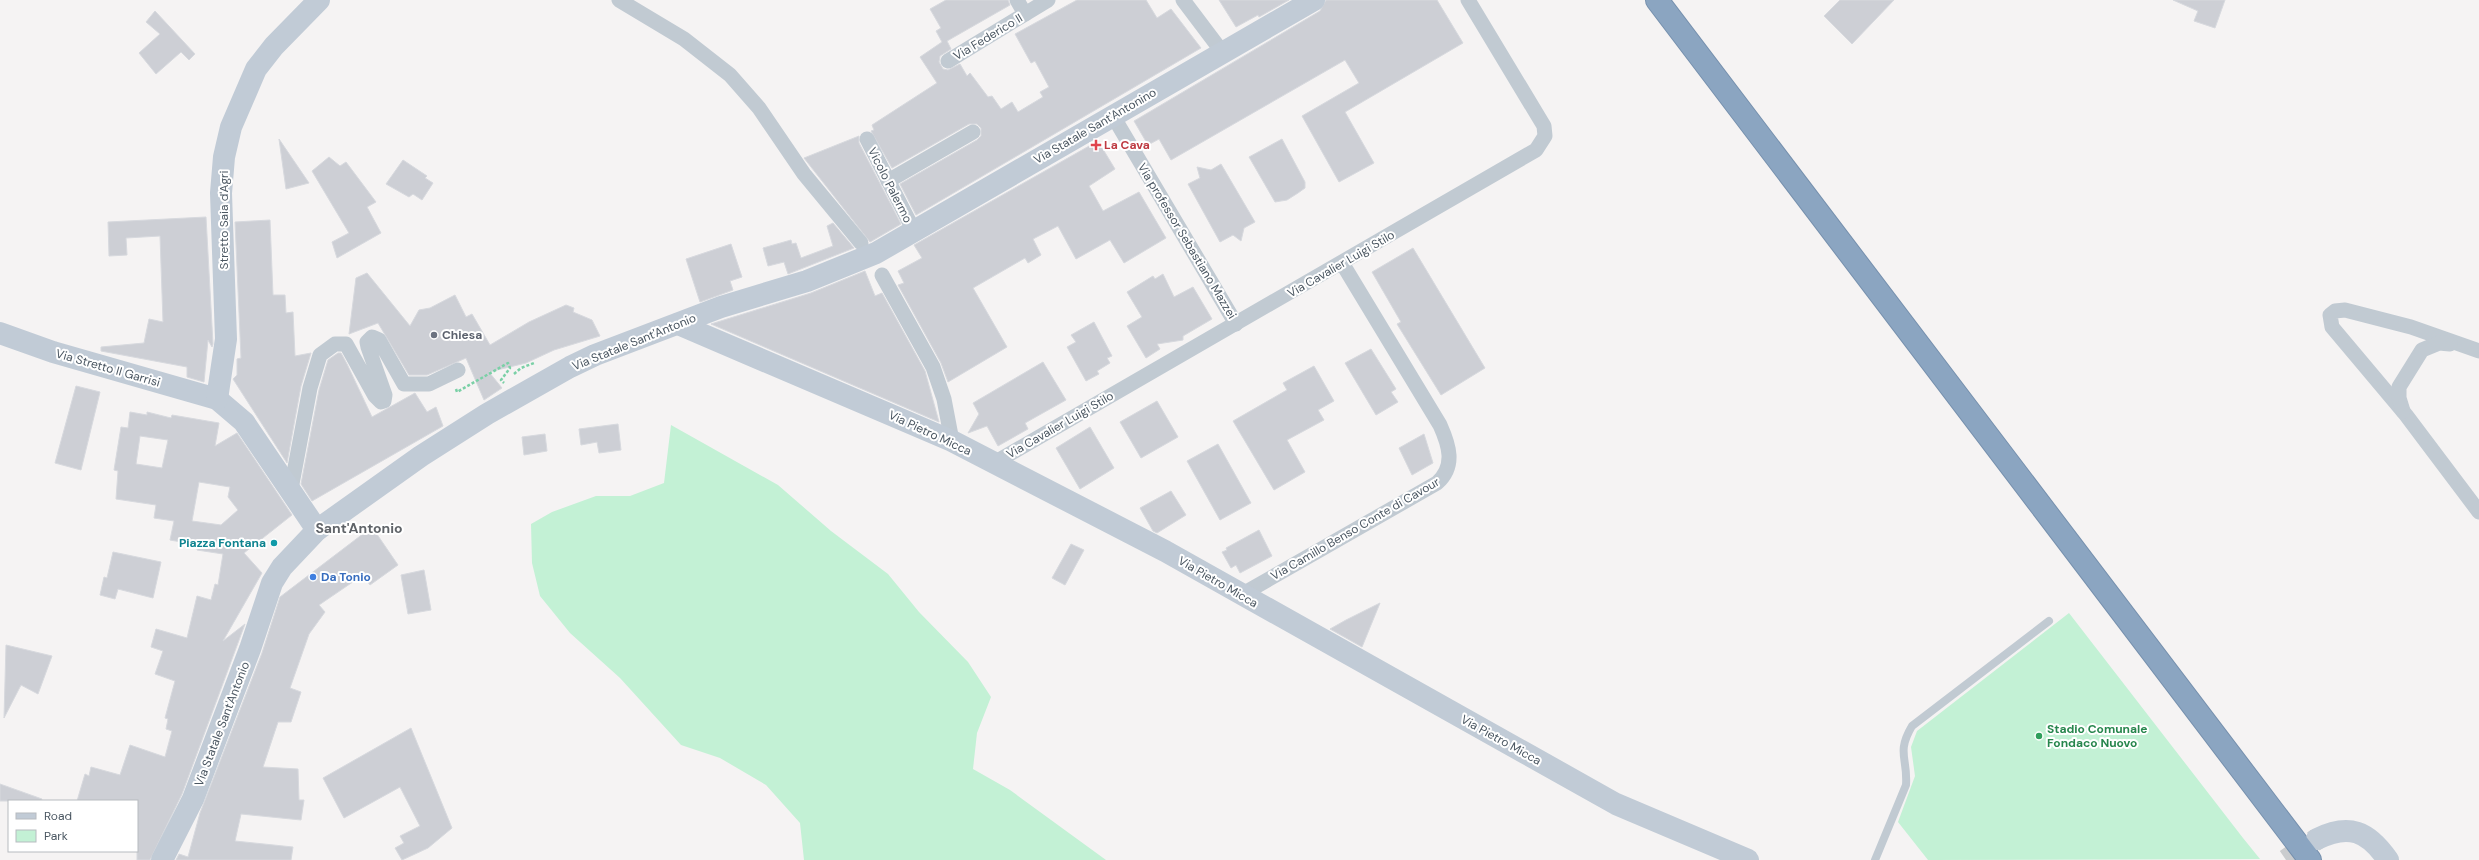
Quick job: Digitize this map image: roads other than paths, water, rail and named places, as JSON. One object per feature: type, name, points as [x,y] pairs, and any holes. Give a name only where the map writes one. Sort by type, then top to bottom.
[{"type":"highway","points":[[1657,0],[2310,860]]},
{"type":"street","name":"Stretto Saia d'Agri","points":[[217,399],[226,339],[221,193],[224,157],[230,127],[256,69],[274,46],[319,0]]},
{"type":"street","points":[[619,0],[684,39],[730,75],[759,108],[804,174],[866,252]]},
{"type":"street","points":[[1017,0],[1025,14]]},
{"type":"street","name":"Via Federico II","points":[[948,61],[1048,0]]},
{"type":"street","points":[[1183,0],[1223,53]]},
{"type":"street","name":"Via Statale Sant'Antonino","points":[[866,252],[914,231],[1314,0]]},
{"type":"street","name":"Via Cavalier Luigi Stilo","points":[[994,463],[1524,158],[1542,144],[1545,136],[1544,126],[1540,116],[1468,0]]},
{"type":"street","name":"Via professor Sebastiano Mazzei","points":[[1113,116],[1236,324]]},
{"type":"street","points":[[888,181],[973,132]]},
{"type":"street","name":"Vicolo Palermo","points":[[867,139],[914,231]]},
{"type":"street","name":"Via Statale Sant'Antonio","points":[[162,860],[193,799],[250,649],[272,583],[282,567],[317,530],[382,481],[487,414],[570,367],[595,355],[742,300],[806,281],[866,252]]},
{"type":"street","name":"Via Camillo Benso Conte di Cavour","points":[[1241,595],[1437,483],[1445,476],[1449,464],[1448,442],[1440,425],[1342,263]]},
{"type":"street","points":[[882,275],[933,367],[944,399],[952,441]]},
{"type":"street","points":[[2479,351],[2411,327],[2345,310],[2335,310],[2330,315],[2332,327],[2367,371],[2406,416],[2479,512]]},
{"type":"street","name":"Via Pietro Micca","points":[[678,324],[952,441],[1165,551],[1616,804],[1748,860]]},
{"type":"street","points":[[2411,327],[2420,336],[2422,350]]},
{"type":"street","name":"Via Stretto II Garrisi","points":[[0,333],[53,352],[217,399]]},
{"type":"street","points":[[291,489],[310,388],[320,355],[335,344],[346,344],[375,396],[380,402],[384,401],[385,395],[367,342],[372,337],[379,340],[404,384],[429,384],[453,372]]},
{"type":"street","points":[[2406,416],[2399,398],[2399,387],[2422,350],[2439,343],[2461,344]]},
{"type":"street","points":[[2367,371],[2391,381],[2403,380]]},
{"type":"street","points":[[217,399],[244,422],[291,489],[317,530]]},
{"type":"street","points":[[2317,839],[2340,830],[2358,833],[2375,843],[2388,860]]},
{"type":"lane","points":[[1875,860],[1906,785],[1907,775],[1903,746],[1912,726],[2049,621]]},
{"type":"tunnel","points":[[2286,860],[2317,839]]},
{"type":"place","name":"La Cava","points":[[1096,145]]},
{"type":"place","name":"Chiesa","points":[[434,335]]},
{"type":"place","name":"Piazza Fontana","points":[[274,543]]},
{"type":"place","name":"Da Tonio","points":[[313,577]]},
{"type":"place","name":"Stadio Comunale Fondaco Nuovo","points":[[2039,736]]},
{"type":"district","name":"Sant'Antonio","points":[[359,528]]}]
